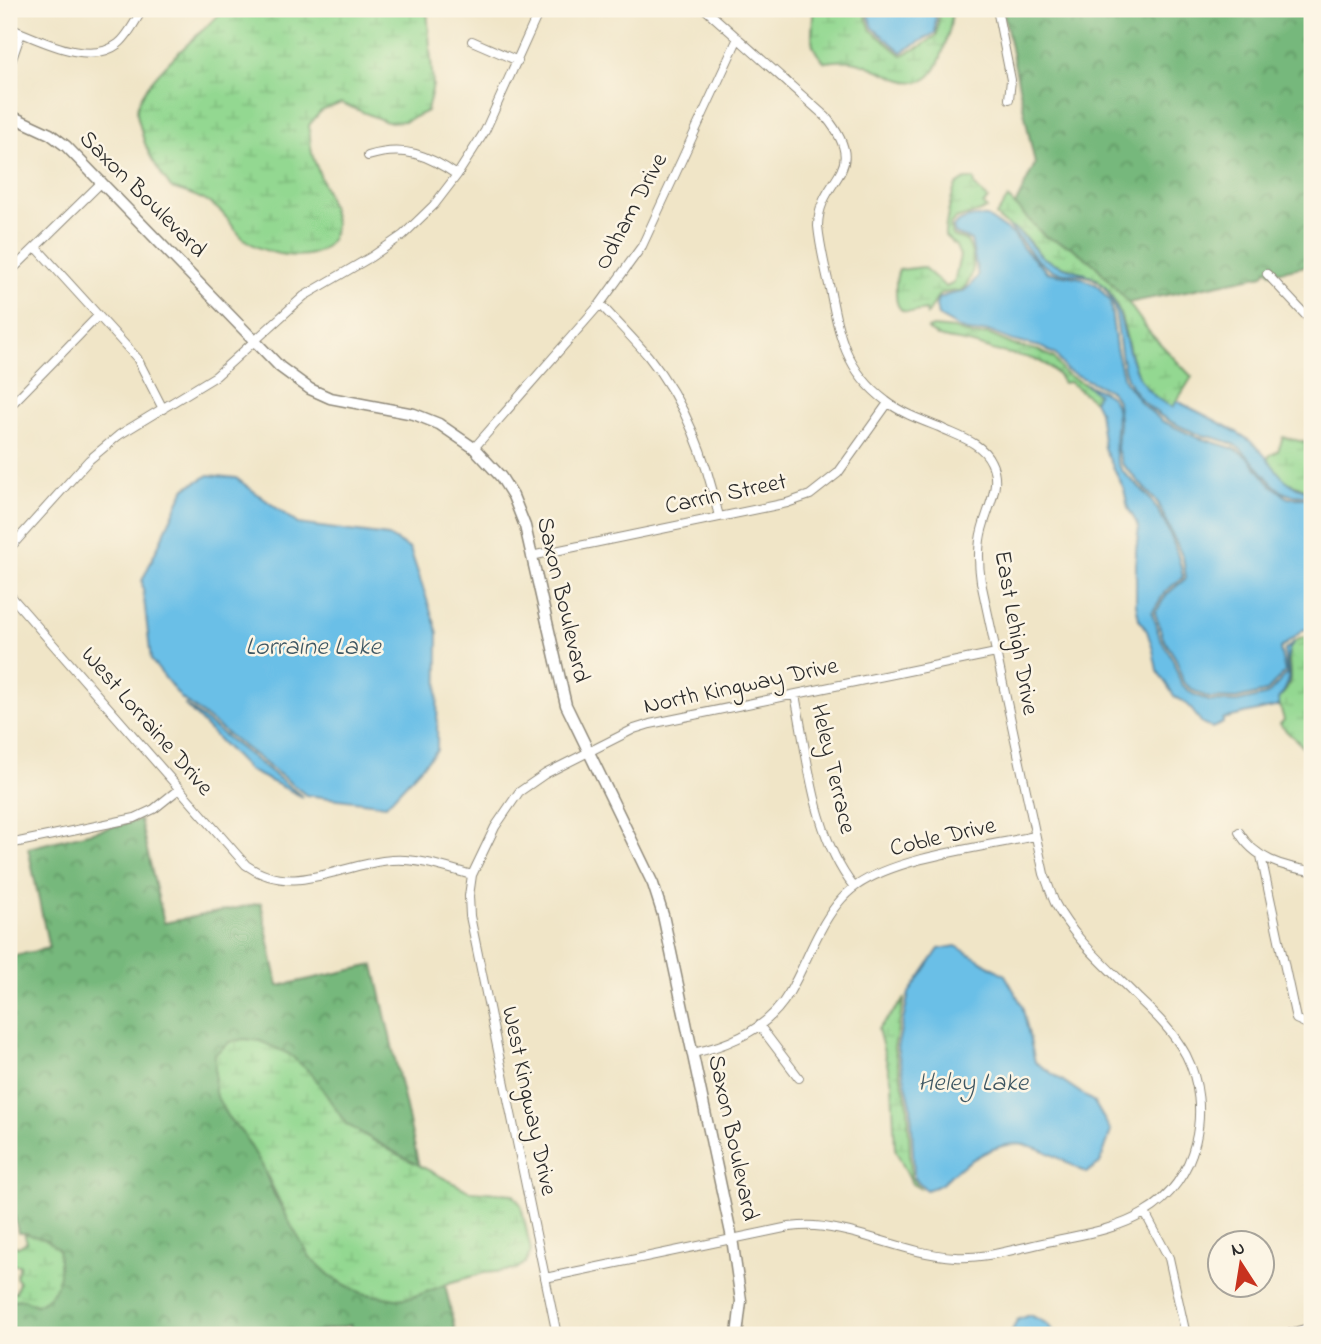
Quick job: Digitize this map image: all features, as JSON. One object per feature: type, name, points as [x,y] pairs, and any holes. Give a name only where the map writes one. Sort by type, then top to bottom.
[{"type":"main road","name":"Saxon Boulevard","points":[[9,115],[50,134],[66,146],[280,367],[310,389],[330,398],[415,414],[449,429],[474,448],[501,477],[513,496],[525,526],[561,692],[653,884],[663,915],[732,1238],[741,1301],[737,1335]]},
{"type":"street","points":[[9,28],[77,52],[103,52],[119,44],[143,9]]},
{"type":"street","points":[[9,549],[89,460],[119,435],[216,376],[304,296],[371,257],[402,235],[434,205],[485,131],[540,9]]},
{"type":"street","name":"East Lehigh Drive","points":[[705,9],[826,117],[838,132],[846,149],[844,166],[818,214],[820,241],[839,332],[848,358],[860,377],[888,403],[968,440],[991,461],[996,487],[983,522],[979,561],[1044,874],[1056,904],[1073,930],[1171,1031],[1185,1052],[1198,1084],[1200,1112],[1197,1138],[1190,1161],[1162,1200],[1145,1213]]},
{"type":"street","points":[[997,9],[1011,80],[1009,99]]},
{"type":"street","points":[[9,68],[21,33]]},
{"type":"street","name":"Odham Drive","points":[[474,448],[600,304],[642,246],[738,38]]},
{"type":"street","points":[[472,41],[518,61]]},
{"type":"street","points":[[368,156],[387,150],[423,155],[457,175]]},
{"type":"street","points":[[9,273],[102,181]]},
{"type":"street","points":[[36,247],[137,358],[163,409]]},
{"type":"street","points":[[1268,274],[1312,322]]},
{"type":"street","points":[[600,304],[648,356],[679,401],[699,445],[719,517]]},
{"type":"street","points":[[9,407],[98,316]]},
{"type":"street","name":"Carrin Street","points":[[531,556],[787,503],[810,495],[838,473],[888,403]]},
{"type":"street","name":"West Lorraine Drive","points":[[9,594],[246,865],[257,872],[281,880],[297,880],[388,860],[407,860],[472,875]]},
{"type":"street","name":"North Kingway Drive","points":[[472,875],[495,827],[519,792],[545,774],[634,729],[996,653]]},
{"type":"street","name":"Heley Terrace","points":[[795,695],[820,819],[829,846],[854,887]]},
{"type":"street","points":[[9,844],[135,818],[154,809],[179,789]]},
{"type":"street","points":[[1239,832],[1245,842],[1261,856],[1287,867],[1312,871]]},
{"type":"street","name":"Coble Drive","points":[[693,1053],[720,1047],[750,1033],[788,996],[826,920],[835,906],[854,887],[876,874],[905,863],[1034,836]]},
{"type":"street","points":[[1261,856],[1296,1019],[1307,1024],[1312,1023]]},
{"type":"street","name":"West Kingway Drive","points":[[472,875],[470,916],[557,1335]]},
{"type":"street","points":[[759,1025],[799,1078]]},
{"type":"street","points":[[545,1278],[789,1227],[815,1226],[957,1257],[981,1255],[1105,1228],[1145,1213],[1169,1258],[1186,1335]]},
{"type":"street","points":[[1282,1335],[1312,1327]]},
{"type":"green space","points":[[224,9],[427,9],[433,85],[427,111],[406,121],[387,122],[341,103],[321,111],[309,125],[313,157],[335,224],[332,239],[324,248],[312,254],[283,255],[255,246],[244,239],[214,206],[196,196],[171,188],[145,144],[137,113],[140,98],[160,71]]},
{"type":"green space","points":[[813,9],[863,9],[871,30],[902,55],[937,35],[939,9],[951,9],[951,20],[936,68],[928,78],[918,82],[896,78],[857,62],[825,62],[813,44]]},
{"type":"green space","points":[[1003,9],[1312,9],[1312,265],[1271,273],[1267,269],[1263,275],[1128,303],[1095,265],[1071,247],[1045,237],[1015,205],[1035,164]]},
{"type":"green space","points":[[966,179],[974,179],[975,186],[988,199],[983,205],[987,209],[956,219],[950,225],[953,236],[967,241],[970,248],[973,268],[969,281],[960,291],[945,292],[938,296],[927,315],[926,310],[904,311],[896,300],[899,270],[923,267],[946,287],[954,283],[960,256],[956,246],[945,233],[954,189]]},
{"type":"green space","points":[[1008,198],[1045,237],[1071,247],[1095,265],[1127,301],[1150,333],[1192,377],[1173,407],[1155,397],[1135,370],[1122,320],[1107,289],[1086,274],[1044,258],[1022,235],[1000,220],[996,216]]},
{"type":"green space","points":[[928,329],[954,329],[973,336],[988,334],[1013,345],[1040,351],[1054,358],[1064,373],[1093,389],[1098,395],[1094,401],[1069,382],[1063,383],[1050,367],[1034,359],[940,337]]},
{"type":"green space","points":[[1283,437],[1312,444],[1312,492],[1285,481],[1268,460],[1269,456],[1278,451]]},
{"type":"green space","points":[[1312,636],[1312,760],[1299,742],[1280,724],[1284,720],[1278,699],[1289,682],[1291,645],[1302,638]]},
{"type":"green space","points":[[140,820],[164,923],[261,903],[278,986],[374,965],[419,1166],[346,1124],[333,1107],[215,1054],[216,1068],[227,1116],[244,1135],[262,1165],[274,1194],[310,1257],[334,1279],[362,1293],[396,1299],[413,1297],[445,1284],[456,1335],[353,1335],[351,1325],[303,1335],[9,1335],[9,1300],[24,1299],[36,1305],[27,1233],[18,1233],[9,1188],[9,957],[49,948],[28,848]]},
{"type":"green space","points":[[904,1000],[894,1048],[908,1105],[911,1177],[921,1189],[912,1184],[895,1149],[892,1083],[878,1029]]},
{"type":"green space","points":[[244,1039],[260,1041],[289,1054],[312,1074],[346,1124],[389,1150],[469,1191],[513,1194],[521,1205],[531,1251],[526,1262],[515,1270],[484,1273],[413,1297],[396,1299],[362,1293],[334,1279],[310,1257],[262,1165],[244,1135],[227,1116],[215,1093],[215,1054],[230,1042]]},
{"type":"green space","points":[[24,1233],[47,1240],[58,1249],[59,1275],[55,1289],[50,1296],[36,1305],[24,1299],[9,1300],[9,1293],[16,1292],[19,1282],[16,1277],[20,1265],[9,1265],[9,1244],[18,1247],[27,1242]]},
{"type":"water","points":[[866,9],[936,9],[935,33],[902,52],[873,28]]},
{"type":"water","points":[[987,217],[1014,235],[1047,272],[1082,278],[1097,285],[1110,301],[1116,348],[1124,380],[1142,404],[1162,421],[1196,437],[1235,449],[1249,458],[1268,482],[1288,498],[1312,498],[1312,628],[1303,630],[1280,649],[1285,672],[1266,692],[1236,699],[1209,698],[1183,682],[1176,659],[1163,638],[1155,613],[1167,594],[1186,578],[1183,558],[1158,503],[1122,464],[1117,449],[1117,401],[1112,392],[1066,370],[1056,355],[1041,347],[1013,341],[988,331],[973,333],[938,316],[938,299],[962,292],[978,276],[971,240],[955,234],[953,227],[968,218]]},
{"type":"water","points":[[1007,226],[1024,237],[1039,254],[1052,263],[1088,275],[1096,279],[1103,285],[1109,293],[1117,308],[1136,372],[1144,386],[1156,398],[1173,407],[1177,401],[1242,435],[1259,449],[1290,483],[1312,492],[1312,495],[1284,492],[1236,446],[1186,429],[1165,419],[1147,405],[1127,378],[1115,314],[1107,291],[1093,278],[1048,268]]},
{"type":"water","points":[[1084,383],[1112,398],[1117,413],[1115,450],[1120,467],[1158,511],[1178,556],[1183,577],[1165,592],[1152,613],[1181,684],[1193,694],[1209,701],[1237,702],[1267,695],[1287,674],[1284,651],[1295,641],[1288,656],[1288,682],[1278,699],[1279,706],[1223,719],[1223,723],[1212,728],[1202,723],[1188,705],[1175,697],[1157,670],[1147,631],[1139,619],[1136,604],[1139,527],[1128,508],[1124,489],[1104,448],[1099,411],[1094,401],[1098,394]]},
{"type":"water","name":"Lorraine Lake","points":[[209,475],[236,478],[298,524],[388,536],[410,549],[438,633],[437,750],[386,805],[306,795],[181,698],[151,660],[142,581],[185,488]]},
{"type":"water","points":[[184,704],[303,797],[248,770]]},
{"type":"water","name":"Heley Lake","points":[[956,946],[1005,975],[1022,1005],[1035,1062],[1094,1102],[1111,1131],[1100,1163],[1086,1173],[1050,1154],[1022,1144],[993,1149],[933,1188],[926,1190],[914,1177],[911,1105],[897,1048],[909,993],[939,949]]},
{"type":"water","points":[[1030,1315],[1046,1323],[1057,1335],[1010,1335],[1017,1320]]}]
